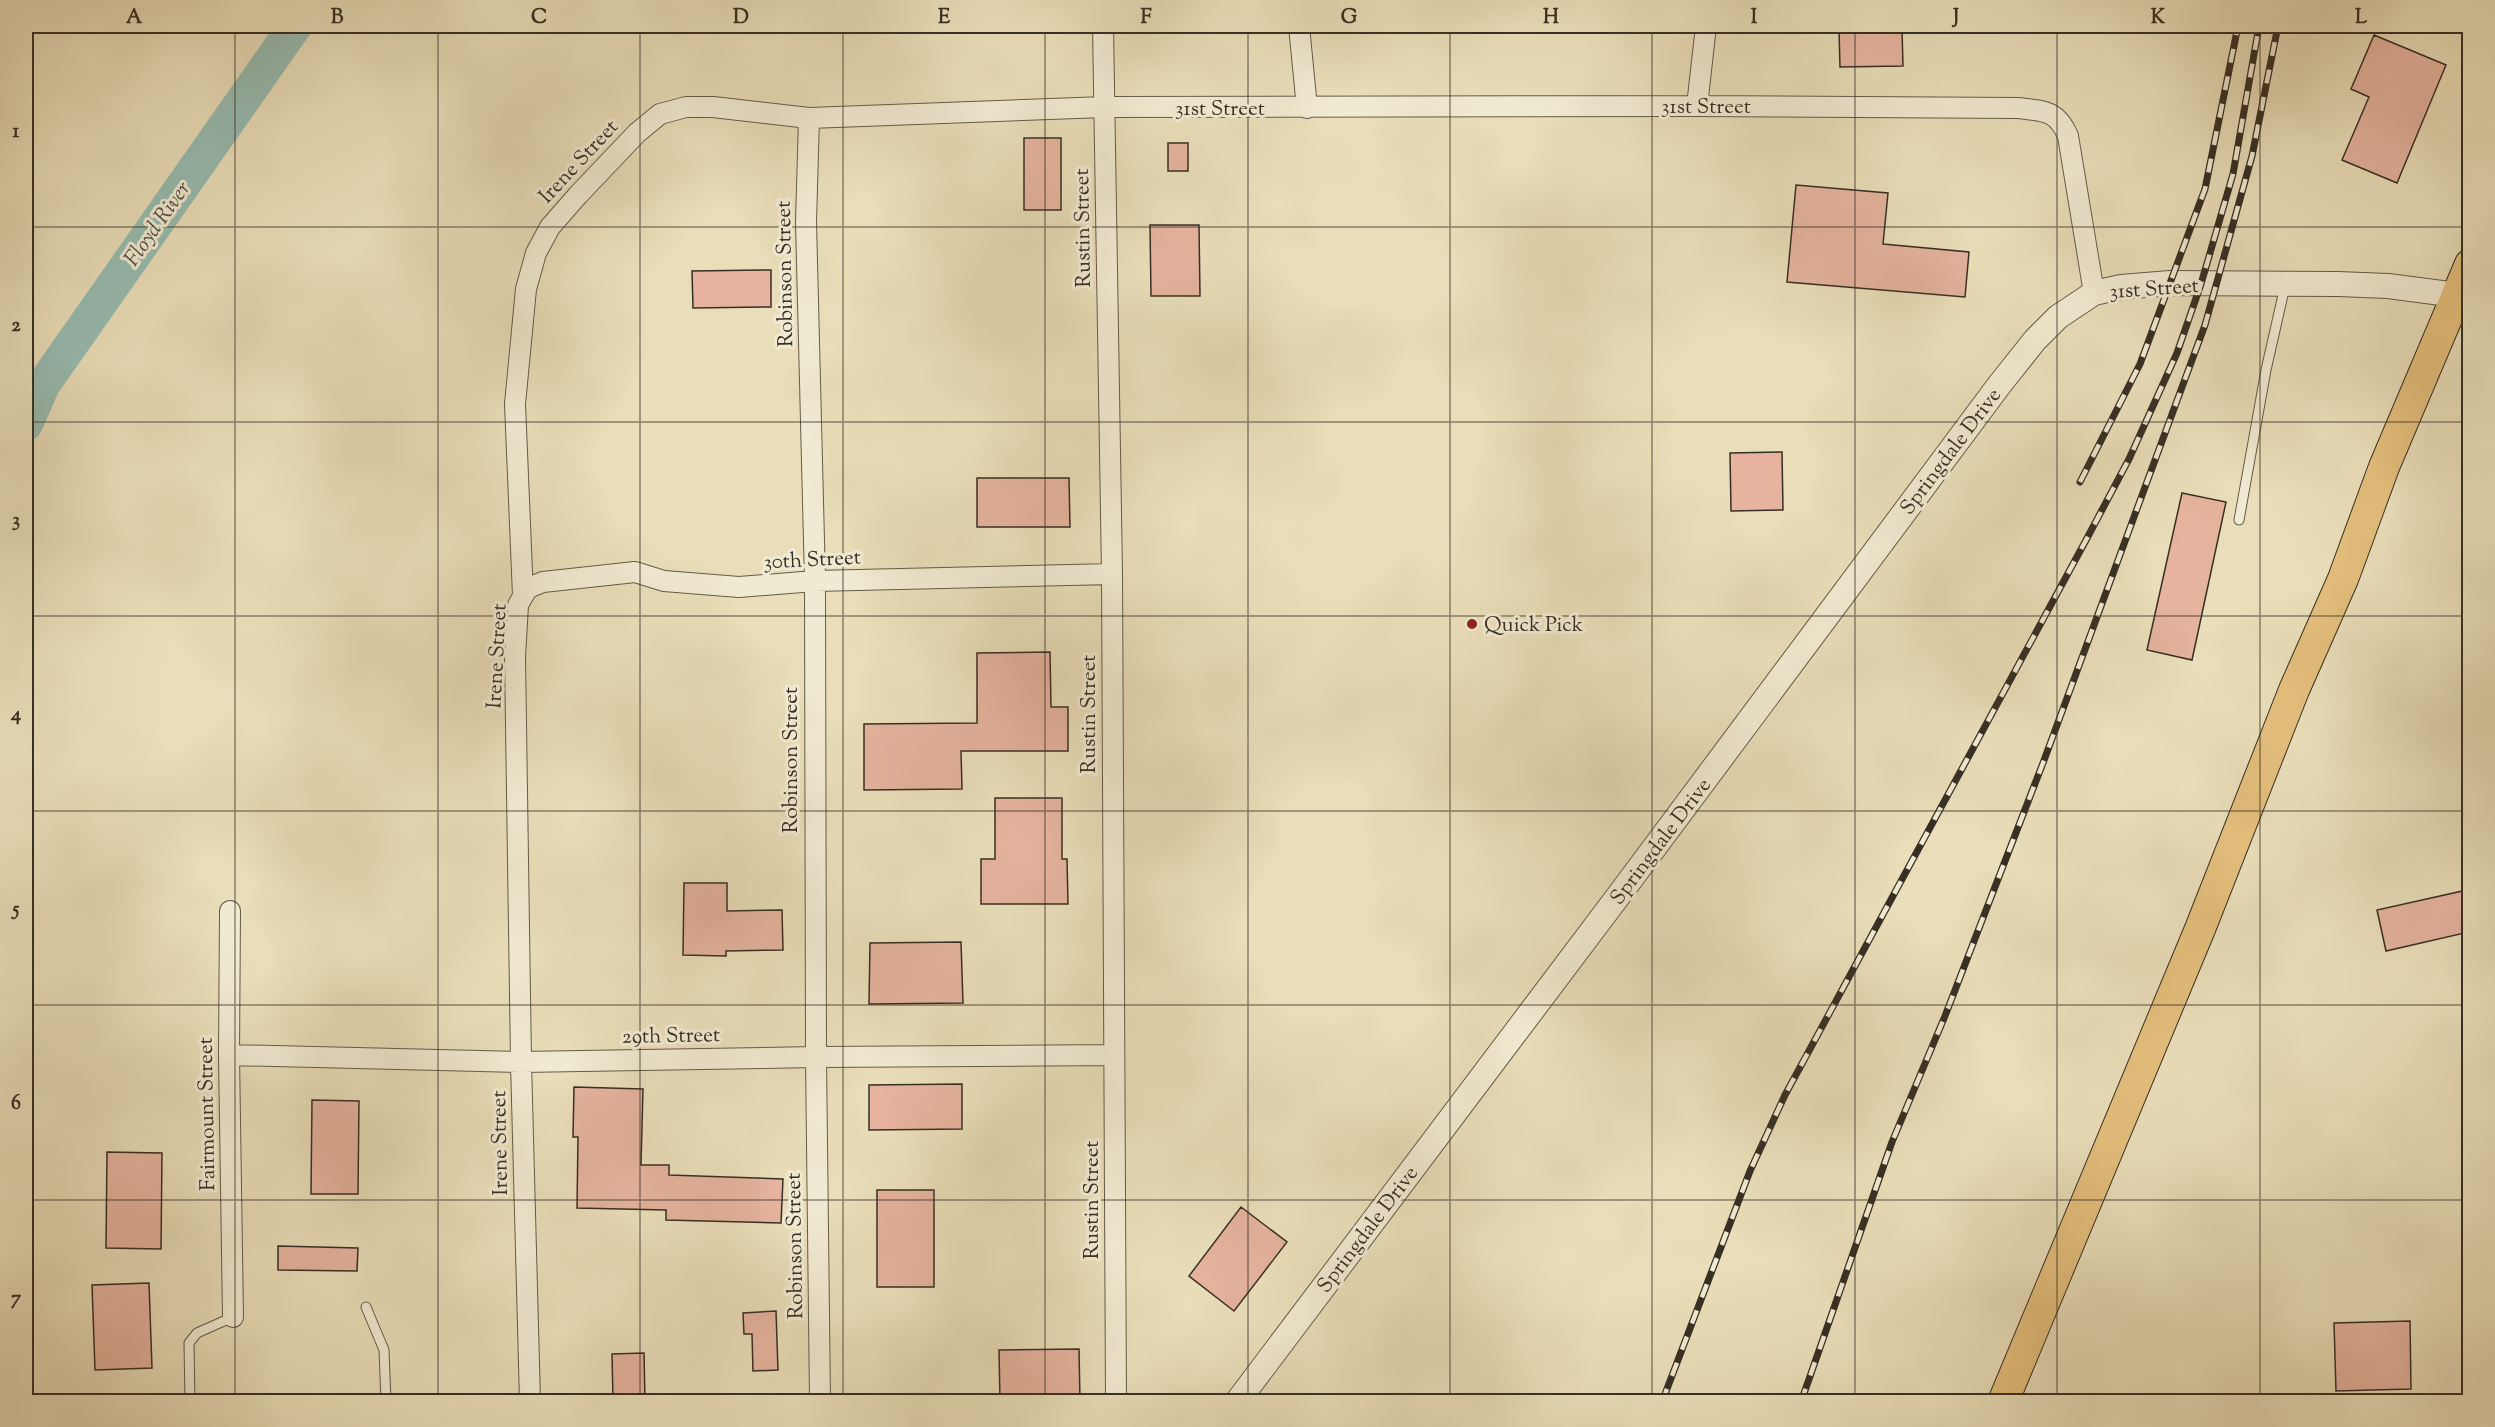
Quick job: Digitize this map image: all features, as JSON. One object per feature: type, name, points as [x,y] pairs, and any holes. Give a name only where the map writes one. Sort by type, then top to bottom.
[{"type":"main road","points":[[2002,1401],[2200,929],[2294,690],[2343,579],[2384,467],[2463,294],[2469,264]]},
{"type":"street","name":"Rustin Street","points":[[1103,26],[1112,574],[1116,1401]]},
{"type":"street","points":[[1299,26],[1307,108]]},
{"type":"street","points":[[1697,106],[1706,26]]},
{"type":"street","name":"31st Street","points":[[809,118],[1105,107],[1697,106],[2018,108],[2047,111],[2062,122],[2068,136],[2094,293],[2121,286],[2170,283],[2388,286],[2463,294]]},
{"type":"street","name":"Irene Street","points":[[530,1401],[521,1062],[515,657],[518,604],[523,596],[515,404],[526,289],[536,253],[550,227],[637,133],[660,114],[686,107],[713,107],[809,118]]},
{"type":"street","name":"Robinson Street","points":[[809,118],[806,222],[815,581],[816,1057],[820,1401]]},
{"type":"street","name":"Springdale Drive","points":[[1237,1401],[1620,895],[2000,384],[2035,340],[2058,317],[2094,293]]},
{"type":"street","name":"30th Street","points":[[523,596],[528,588],[543,582],[636,573],[664,581],[739,587],[815,581],[1112,574]]},
{"type":"street","name":"Fairmount Street","points":[[230,911],[229,1055],[233,1317]]},
{"type":"street","name":"29th Street","points":[[229,1055],[521,1062],[1114,1055]]},
{"type":"lane","points":[[2239,520],[2266,370],[2285,284]]},
{"type":"lane","points":[[366,1307],[384,1350],[386,1401]]},
{"type":"lane","points":[[190,1401],[189,1343],[196,1333],[233,1317]]},
{"type":"building","points":[[1902,29],[1903,66],[1840,67],[1839,30]]},
{"type":"building","points":[[2374,35],[2446,65],[2397,183],[2342,160],[2369,97],[2351,89]]},
{"type":"building","points":[[1024,138],[1061,138],[1061,210],[1024,210]]},
{"type":"building","points":[[1168,143],[1188,143],[1188,171],[1168,171]]},
{"type":"building","points":[[1796,185],[1888,193],[1883,244],[1969,252],[1965,297],[1787,282]]},
{"type":"building","points":[[1150,225],[1199,225],[1200,296],[1151,296]]},
{"type":"building","points":[[771,270],[771,307],[693,308],[692,271]]},
{"type":"building","points":[[1782,452],[1783,510],[1731,511],[1730,453]]},
{"type":"building","points":[[977,478],[1069,478],[1070,527],[977,527]]},
{"type":"building","points":[[2182,493],[2226,502],[2192,660],[2147,650]]},
{"type":"building","points":[[1050,652],[1051,707],[1068,707],[1068,751],[961,751],[962,789],[864,790],[864,724],[977,723],[977,653]]},
{"type":"building","points":[[995,798],[1062,798],[1062,859],[1067,859],[1068,904],[981,904],[981,859],[995,859]]},
{"type":"building","points":[[684,883],[727,883],[727,911],[782,910],[783,950],[726,951],[726,956],[683,955]]},
{"type":"building","points":[[2467,890],[2469,932],[2386,951],[2377,910]]},
{"type":"building","points":[[961,942],[963,1003],[869,1004],[870,943]]},
{"type":"building","points":[[962,1084],[962,1129],[869,1130],[869,1085]]},
{"type":"building","points":[[574,1087],[643,1089],[641,1165],[669,1165],[669,1175],[783,1179],[781,1223],[666,1220],[666,1210],[577,1208],[578,1137],[573,1137]]},
{"type":"building","points":[[312,1100],[359,1101],[358,1194],[311,1194]]},
{"type":"building","points":[[107,1152],[162,1153],[161,1249],[106,1248]]},
{"type":"building","points":[[877,1190],[934,1190],[934,1287],[877,1287]]},
{"type":"building","points":[[1241,1207],[1287,1242],[1234,1311],[1189,1276]]},
{"type":"building","points":[[278,1246],[358,1248],[357,1271],[278,1270]]},
{"type":"building","points":[[149,1283],[152,1368],[95,1370],[92,1285]]},
{"type":"building","points":[[776,1311],[778,1370],[753,1371],[752,1334],[744,1334],[743,1313]]},
{"type":"building","points":[[2410,1321],[2411,1389],[2336,1391],[2334,1323]]},
{"type":"building","points":[[1079,1349],[1080,1401],[1000,1401],[999,1350]]},
{"type":"building","points":[[644,1353],[645,1401],[613,1401],[612,1354]]},
{"type":"waterway","name":"Floyd River","points":[[26,424],[43,385],[295,26]]},
{"type":"railway","points":[[2080,482],[2140,364],[2205,189],[2238,26]]},
{"type":"railway","points":[[1662,1402],[1750,1171],[1785,1095],[2129,459],[2177,353],[2201,284],[2233,174],[2259,26]]},
{"type":"railway","points":[[1801,1402],[1892,1142],[1945,1016],[2043,763],[2205,325],[2252,156],[2278,26]]},
{"type":"place","name":"Quick Pick","points":[[1472,624]]}]
